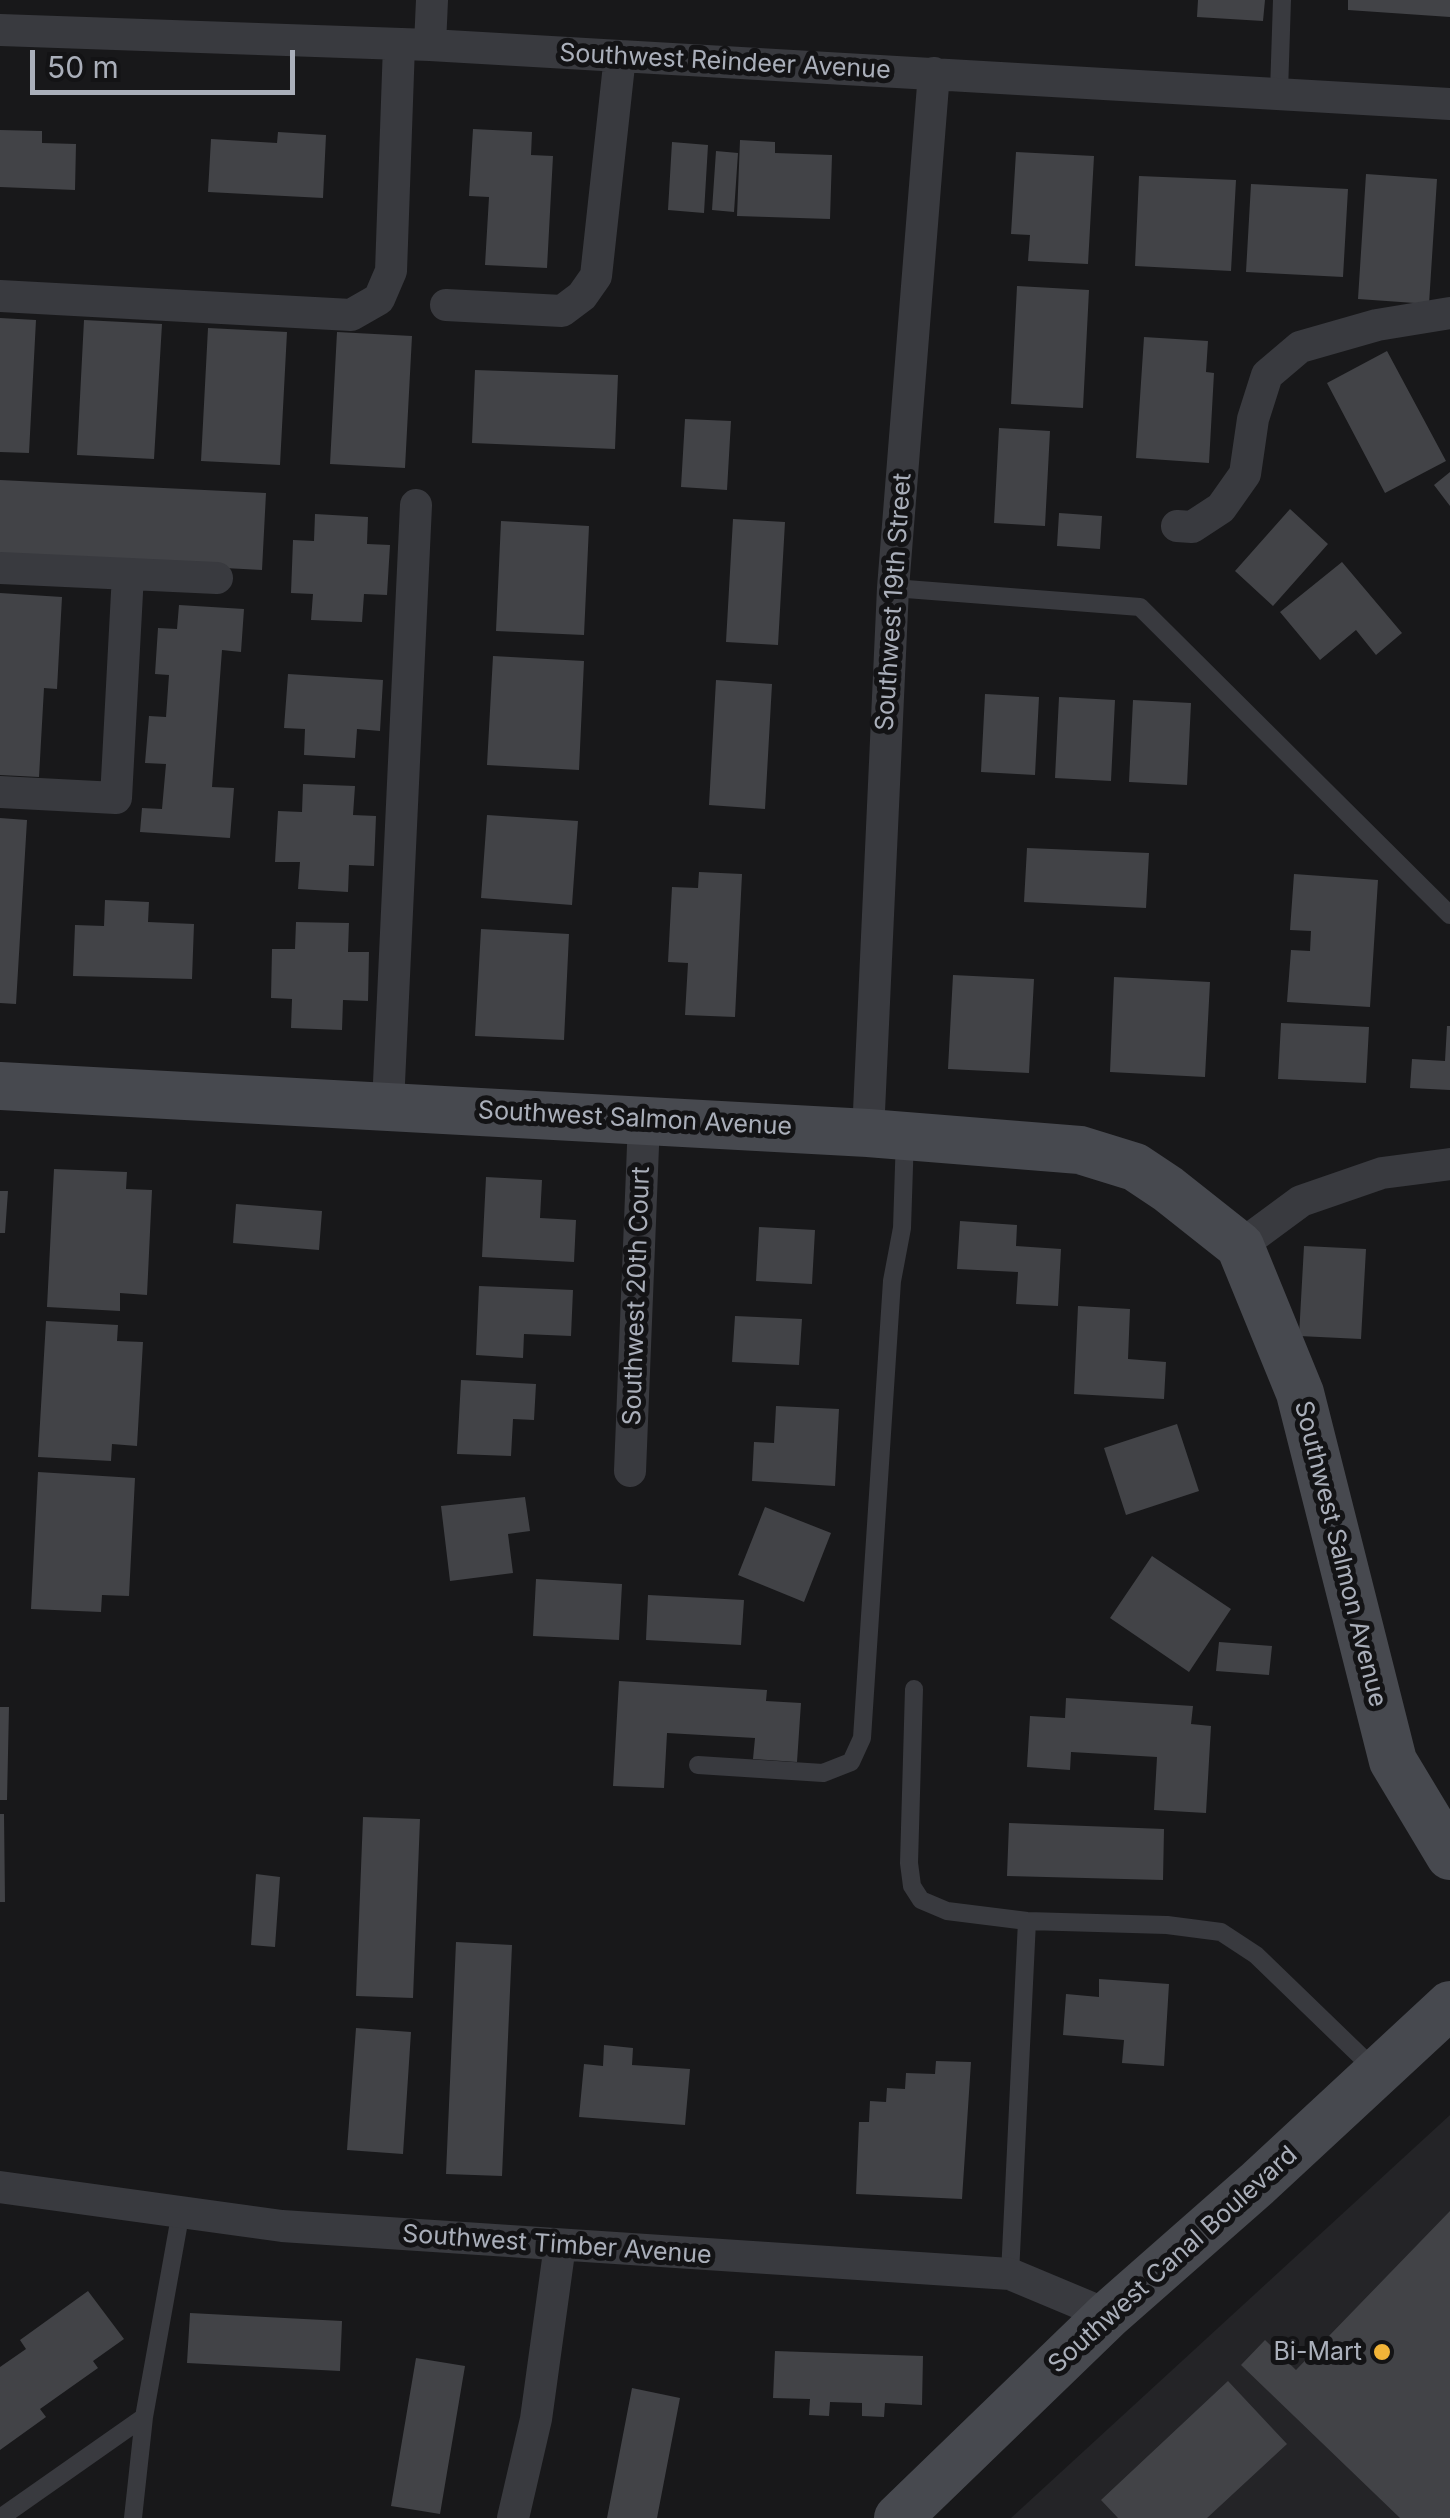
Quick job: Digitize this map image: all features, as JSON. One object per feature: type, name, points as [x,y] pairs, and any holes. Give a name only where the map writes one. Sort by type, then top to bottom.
[{"type":"main road","name":"Southwest Salmon Avenue","points":[[0,1086],[388,1104],[886,1134],[1080,1150],[1135,1167],[1240,1246],[1300,1392],[1394,1761],[1450,1856]]},
{"type":"main road","name":"Southwest Canal Boulevard","points":[[898,2518],[1108,2315],[1450,2006]]},
{"type":"street","points":[[0,296],[351,315],[379,300],[391,271],[415,45],[432,0]]},
{"type":"street","name":"Southwest Reindeer Avenue","points":[[0,30],[415,45],[1450,104]]},
{"type":"street","points":[[446,305],[562,311],[582,296],[596,276],[620,56]]},
{"type":"street","name":"Southwest 19th Street","points":[[886,1134],[893,588],[934,73]]},
{"type":"street","points":[[1177,526],[1192,527],[1221,508],[1245,474],[1253,419],[1267,375],[1300,347],[1377,325],[1450,313]]},
{"type":"street","points":[[388,1104],[416,505]]},
{"type":"street","points":[[0,568],[217,578]]},
{"type":"street","points":[[0,792],[116,798],[128,574]]},
{"type":"street","name":"Southwest 20th Court","points":[[630,1471],[644,1121]]},
{"type":"street","points":[[1240,1246],[1301,1201],[1382,1173],[1450,1164]]},
{"type":"street","name":"Southwest Timber Avenue","points":[[0,2187],[282,2226],[1010,2274],[1108,2315]]},
{"type":"street","points":[[513,2518],[536,2419],[560,2245]]},
{"type":"lane","points":[[1278,92],[1282,0]]},
{"type":"lane","points":[[893,588],[1140,607],[1450,914]]},
{"type":"lane","points":[[698,1765],[823,1773],[852,1762],[862,1738],[892,1281],[902,1228],[886,1134]]},
{"type":"lane","points":[[914,1689],[909,1863],[912,1886],[921,1900],[947,1911],[1026,1921],[1167,1924],[1222,1932],[1256,1955],[1378,2074]]},
{"type":"lane","points":[[1010,2274],[1026,1921]]},
{"type":"lane","points":[[133,2518],[144,2418],[181,2211]]},
{"type":"lane","points":[[0,2518],[144,2418]]},
{"type":"shaded area","points":[[1450,2115],[1450,2518],[1011,2518]]},
{"type":"building","points":[[1198,0],[1265,0],[1263,21],[1197,17]]},
{"type":"building","points":[[1348,0],[1450,0],[1450,17],[1348,10]]},
{"type":"building","points":[[473,129],[532,132],[531,155],[553,156],[547,268],[485,265],[489,197],[469,196]]},
{"type":"building","points":[[0,130],[42,131],[42,143],[76,144],[75,190],[0,187]]},
{"type":"building","points":[[278,132],[326,135],[323,198],[208,192],[211,139],[277,143]]},
{"type":"building","points":[[740,140],[775,142],[775,153],[832,155],[830,219],[737,216]]},
{"type":"building","points":[[672,142],[708,145],[704,213],[668,210]]},
{"type":"building","points":[[716,151],[738,153],[734,212],[712,210]]},
{"type":"building","points":[[1016,152],[1094,156],[1088,264],[1028,261],[1030,235],[1011,234]]},
{"type":"building","points":[[1366,174],[1437,179],[1429,304],[1358,299]]},
{"type":"building","points":[[1139,176],[1236,180],[1231,271],[1135,266]]},
{"type":"building","points":[[1251,184],[1348,189],[1343,277],[1246,272]]},
{"type":"building","points":[[1017,286],[1089,290],[1083,408],[1011,404]]},
{"type":"building","points":[[0,318],[36,320],[29,453],[0,452]]},
{"type":"building","points":[[84,320],[162,324],[154,459],[77,455]]},
{"type":"building","points":[[208,328],[287,332],[280,465],[201,461]]},
{"type":"building","points":[[337,332],[412,336],[405,468],[330,464]]},
{"type":"building","points":[[1144,337],[1208,341],[1206,372],[1214,373],[1209,463],[1136,458]]},
{"type":"building","points":[[1387,351],[1446,461],[1385,493],[1327,383]]},
{"type":"building","points":[[475,370],[618,375],[615,449],[472,443]]},
{"type":"building","points":[[685,419],[731,421],[727,490],[681,487]]},
{"type":"building","points":[[999,428],[1050,431],[1045,526],[994,523]]},
{"type":"building","points":[[1450,472],[1450,506],[1434,485]]},
{"type":"building","points":[[0,480],[266,493],[262,570],[0,556]]},
{"type":"building","points":[[1290,509],[1328,544],[1273,606],[1235,571]]},
{"type":"building","points":[[1059,513],[1102,516],[1100,549],[1057,546]]},
{"type":"building","points":[[315,514],[368,517],[367,544],[390,545],[387,595],[364,594],[362,622],[311,620],[313,594],[291,593],[293,540],[314,541]]},
{"type":"building","points":[[733,519],[785,522],[778,645],[726,642]]},
{"type":"building","points":[[501,521],[589,526],[584,635],[496,631]]},
{"type":"building","points":[[1342,562],[1402,633],[1376,655],[1356,630],[1320,660],[1280,612]]},
{"type":"building","points":[[0,593],[62,597],[57,689],[44,688],[39,777],[0,775]]},
{"type":"building","points":[[179,605],[244,609],[241,652],[222,650],[212,787],[234,788],[230,838],[140,832],[142,808],[162,809],[166,764],[145,763],[149,716],[166,717],[169,675],[155,674],[158,628],[177,629]]},
{"type":"building","points":[[493,656],[584,661],[579,770],[487,765]]},
{"type":"building","points":[[288,674],[383,680],[380,731],[357,729],[355,758],[304,755],[305,729],[284,728]]},
{"type":"building","points":[[716,680],[772,684],[765,809],[709,805]]},
{"type":"building","points":[[985,694],[1039,697],[1035,775],[981,772]]},
{"type":"building","points":[[1059,697],[1115,700],[1111,781],[1055,778]]},
{"type":"building","points":[[1133,700],[1191,703],[1187,785],[1129,782]]},
{"type":"building","points":[[303,784],[355,786],[353,815],[376,816],[374,866],[349,865],[348,892],[298,889],[300,862],[275,862],[278,811],[302,812]]},
{"type":"building","points":[[487,815],[578,821],[572,905],[481,898]]},
{"type":"building","points":[[0,818],[27,820],[16,1004],[0,1003]]},
{"type":"building","points":[[1027,848],[1149,853],[1146,908],[1024,902]]},
{"type":"building","points":[[699,872],[742,874],[735,1017],[685,1015],[688,963],[668,962],[672,887],[698,888]]},
{"type":"building","points":[[1294,874],[1378,880],[1370,1007],[1287,1002],[1291,950],[1310,951],[1311,931],[1290,930]]},
{"type":"building","points":[[105,900],[149,902],[148,922],[194,924],[192,979],[73,976],[75,925],[104,926]]},
{"type":"building","points":[[296,922],[349,923],[348,952],[369,952],[368,1001],[343,1000],[342,1030],[291,1028],[292,999],[271,998],[272,949],[295,949]]},
{"type":"building","points":[[481,929],[569,934],[564,1040],[475,1036]]},
{"type":"building","points":[[953,975],[1034,979],[1029,1073],[948,1069]]},
{"type":"building","points":[[1114,977],[1210,982],[1205,1077],[1110,1072]]},
{"type":"building","points":[[1281,1023],[1369,1027],[1366,1083],[1278,1079]]},
{"type":"building","points":[[1447,1026],[1450,1090],[1410,1088],[1412,1059],[1445,1061]]},
{"type":"building","points":[[54,1169],[127,1172],[126,1189],[152,1190],[147,1295],[120,1293],[120,1311],[47,1307]]},
{"type":"building","points":[[486,1177],[542,1180],[540,1218],[576,1220],[574,1262],[482,1257]]},
{"type":"building","points":[[0,1191],[8,1191],[5,1233],[0,1233]]},
{"type":"building","points":[[236,1204],[322,1211],[319,1250],[233,1243]]},
{"type":"building","points":[[960,1221],[1017,1225],[1016,1246],[1061,1249],[1058,1306],[1016,1304],[1018,1272],[957,1269]]},
{"type":"building","points":[[759,1227],[815,1230],[812,1284],[756,1281]]},
{"type":"building","points":[[1304,1246],[1366,1249],[1361,1339],[1299,1336]]},
{"type":"building","points":[[479,1286],[573,1290],[571,1336],[524,1334],[523,1358],[476,1355]]},
{"type":"building","points":[[1078,1306],[1130,1309],[1128,1359],[1166,1362],[1164,1399],[1074,1394]]},
{"type":"building","points":[[735,1316],[802,1319],[799,1365],[732,1362]]},
{"type":"building","points":[[46,1321],[118,1325],[117,1341],[143,1342],[137,1446],[112,1444],[111,1461],[38,1457]]},
{"type":"building","points":[[461,1380],[536,1384],[534,1420],[513,1419],[511,1456],[457,1454]]},
{"type":"building","points":[[776,1406],[839,1409],[835,1486],[752,1481],[754,1442],[774,1443]]},
{"type":"building","points":[[1177,1424],[1199,1491],[1126,1515],[1104,1448]]},
{"type":"building","points":[[38,1472],[135,1478],[129,1596],[102,1595],[101,1612],[31,1609]]},
{"type":"building","points":[[525,1497],[530,1531],[508,1534],[513,1573],[450,1581],[441,1506]]},
{"type":"building","points":[[765,1507],[831,1533],[804,1602],[738,1575]]},
{"type":"building","points":[[1152,1556],[1231,1609],[1189,1672],[1110,1618]]},
{"type":"building","points":[[536,1579],[622,1584],[619,1640],[533,1636]]},
{"type":"building","points":[[648,1595],[744,1600],[741,1645],[646,1640]]},
{"type":"building","points":[[1219,1642],[1272,1646],[1269,1675],[1216,1671]]},
{"type":"building","points":[[619,1681],[767,1690],[766,1701],[801,1703],[797,1762],[753,1759],[755,1738],[667,1733],[664,1788],[613,1786]]},
{"type":"building","points":[[1066,1698],[1193,1706],[1191,1724],[1211,1726],[1206,1813],[1154,1810],[1157,1757],[1071,1752],[1070,1770],[1027,1767],[1030,1716],[1065,1718]]},
{"type":"building","points":[[0,1707],[9,1707],[7,1800],[0,1800]]},
{"type":"building","points":[[0,1814],[4,1814],[5,1902],[0,1902]]},
{"type":"building","points":[[363,1817],[420,1819],[413,1998],[356,1996]]},
{"type":"building","points":[[1009,1823],[1164,1829],[1163,1880],[1007,1876]]},
{"type":"building","points":[[256,1874],[280,1877],[275,1947],[251,1945]]},
{"type":"building","points":[[456,1942],[512,1945],[502,2176],[446,2174]]},
{"type":"building","points":[[1099,1979],[1169,1984],[1164,2066],[1122,2063],[1124,2040],[1063,2035],[1066,1994],[1099,1997]]},
{"type":"building","points":[[356,2028],[411,2032],[403,2154],[347,2150]]},
{"type":"building","points":[[604,2045],[633,2048],[632,2065],[690,2069],[685,2125],[579,2117],[584,2064],[603,2066]]},
{"type":"building","points":[[936,2061],[971,2062],[962,2199],[856,2194],[859,2122],[869,2122],[870,2101],[886,2102],[887,2088],[905,2089],[906,2073],[935,2074]]},
{"type":"building","name":"Bi-Mart","points":[[1450,2211],[1450,2518],[1400,2518],[1241,2365],[1265,2340],[1296,2370]]},
{"type":"building","points":[[88,2291],[124,2339],[93,2361],[98,2368],[40,2409],[46,2417],[0,2450],[0,2367],[26,2349],[20,2340]]},
{"type":"building","points":[[190,2313],[342,2321],[340,2371],[187,2363]]},
{"type":"building","points":[[775,2351],[923,2356],[922,2405],[885,2403],[884,2417],[862,2416],[862,2403],[830,2402],[829,2416],[809,2415],[810,2399],[773,2398]]},
{"type":"building","points":[[416,2358],[465,2366],[440,2514],[391,2506]]},
{"type":"building","points":[[1228,2381],[1287,2444],[1207,2518],[1118,2518],[1101,2500]]},
{"type":"building","points":[[632,2388],[680,2398],[657,2518],[607,2518]]},
{"type":"place","name":"Bi-Mart","points":[[1382,2352]]}]
